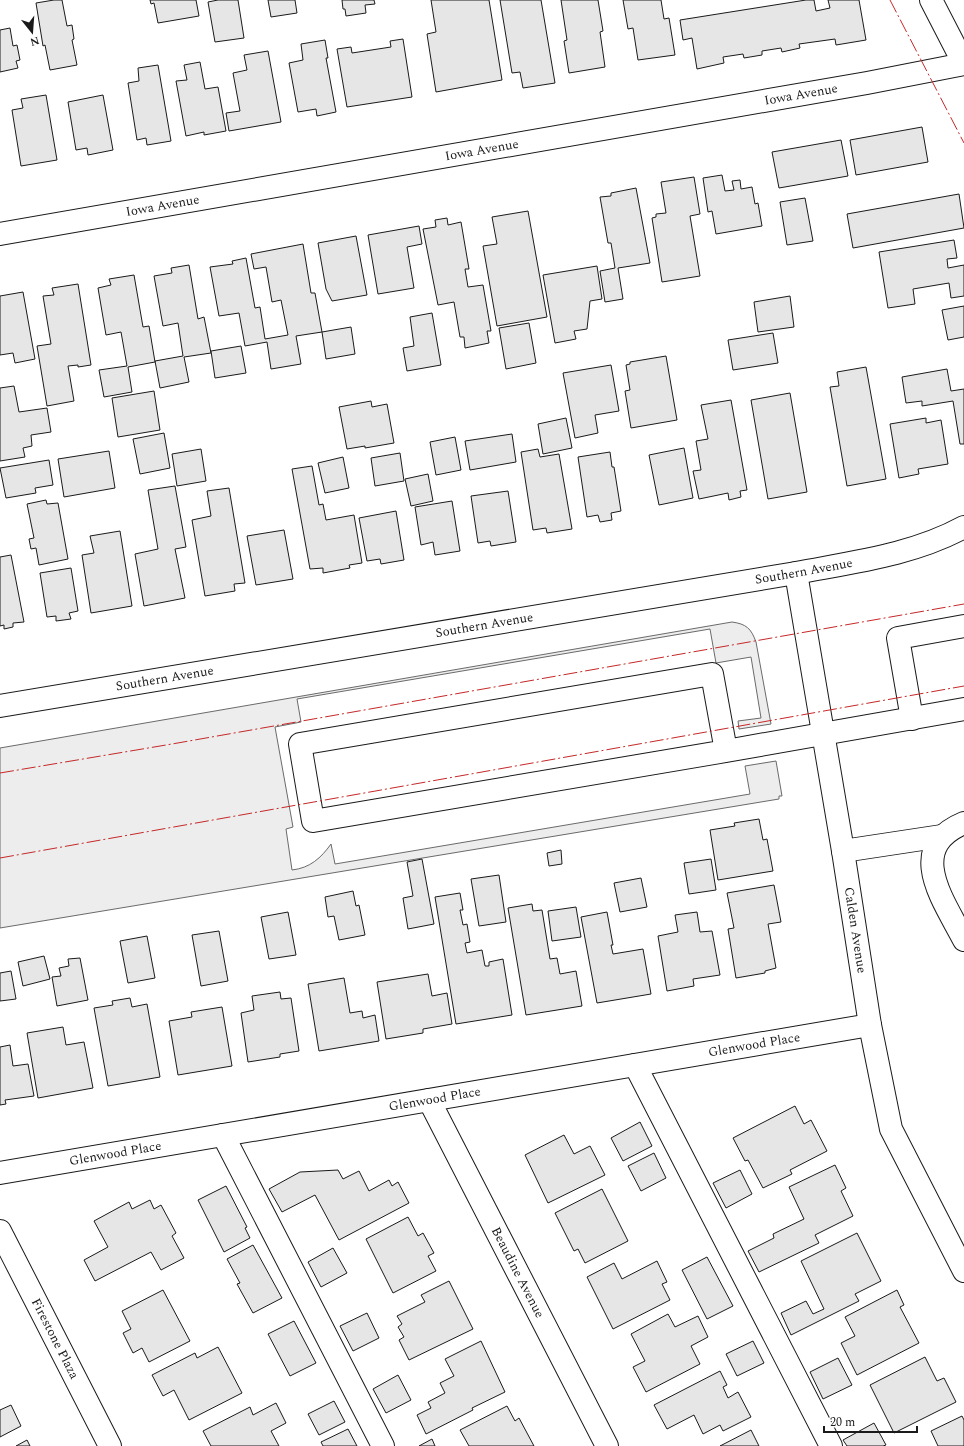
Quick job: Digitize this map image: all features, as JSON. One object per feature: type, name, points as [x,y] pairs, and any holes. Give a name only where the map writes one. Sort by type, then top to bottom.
[{"type":"street","points":[[931,0],[964,64]]},
{"type":"street","name":"Iowa Avenue","points":[[0,234],[852,86],[964,64]]},
{"type":"street","name":"Southern Avenue","points":[[0,706],[796,573],[895,554],[946,537],[964,527]]},
{"type":"street","name":"Calden Avenue","points":[[796,573],[843,851],[870,1025],[891,1129],[964,1271]]},
{"type":"street","points":[[912,719],[898,638],[964,626]]},
{"type":"street","points":[[726,751],[712,674],[300,744],[313,821],[726,751],[964,709]]},
{"type":"street","points":[[964,823],[949,830],[942,836],[932,857],[935,884],[964,940]]},
{"type":"street","points":[[843,851],[942,836]]},
{"type":"street","name":"Glenwood Place","points":[[0,1173],[870,1025]]},
{"type":"street","points":[[635,1065],[831,1446]]},
{"type":"street","name":"Beaudine Avenue","points":[[429,1100],[607,1446]]},
{"type":"street","points":[[223,1135],[383,1446]]},
{"type":"street","name":"Firestone Plaza","points":[[0,1231],[110,1446]]},
{"type":"shaded area","points":[[732,622],[741,624],[750,630],[756,642],[771,724],[739,729],[738,721],[761,718],[751,657],[716,663],[710,629],[297,699],[301,722],[275,727],[293,827],[286,829],[292,870],[310,865],[323,854],[331,844],[335,864],[750,794],[745,766],[776,761],[782,796],[779,796],[779,799],[0,928],[0,748]]},
{"type":"building","points":[[62,0],[67,26],[72,25],[74,39],[72,40],[77,65],[50,70],[45,45],[43,46],[36,3]]},
{"type":"building","points":[[150,0],[196,0],[199,16],[158,23],[154,3],[151,4]]},
{"type":"building","points":[[218,0],[238,0],[244,38],[215,42],[208,2]]},
{"type":"building","points":[[268,0],[295,0],[297,13],[271,17]]},
{"type":"building","points":[[342,0],[374,0],[375,4],[365,5],[366,13],[346,16],[345,9],[343,9]]},
{"type":"building","points":[[431,0],[489,0],[502,80],[436,92],[427,34],[436,32]]},
{"type":"building","points":[[500,0],[541,0],[555,83],[523,88],[520,72],[512,73]]},
{"type":"building","points":[[561,0],[598,0],[603,31],[600,32],[605,67],[569,73],[564,41],[567,40]]},
{"type":"building","points":[[623,0],[661,0],[664,19],[669,18],[675,55],[638,60],[633,28],[628,29]]},
{"type":"building","points":[[814,0],[816,11],[830,8],[828,0],[859,0],[866,40],[836,45],[835,39],[799,44],[800,48],[782,52],[781,48],[762,51],[762,55],[744,58],[743,54],[723,57],[724,63],[697,69],[692,38],[683,40],[680,20]]},
{"type":"building","points":[[10,28],[13,46],[17,45],[20,60],[16,61],[18,68],[0,72],[0,30]]},
{"type":"building","points":[[403,39],[412,97],[347,107],[337,49],[351,47],[352,53],[391,47],[390,41]]},
{"type":"building","points":[[325,40],[328,58],[326,58],[336,112],[317,116],[316,109],[298,112],[289,63],[303,60],[301,44]]},
{"type":"building","points":[[268,51],[281,122],[229,131],[226,113],[240,111],[233,73],[247,70],[244,55]]},
{"type":"building","points":[[200,62],[205,89],[218,87],[226,131],[204,135],[204,132],[186,136],[176,81],[187,80],[184,65]]},
{"type":"building","points":[[158,65],[171,141],[147,145],[146,138],[137,140],[128,83],[139,81],[138,68]]},
{"type":"building","points":[[46,95],[57,160],[21,166],[12,110],[23,108],[21,99]]},
{"type":"building","points":[[103,95],[113,150],[88,155],[87,148],[76,150],[68,102]]},
{"type":"building","points":[[922,127],[928,162],[856,175],[850,140]]},
{"type":"building","points":[[841,140],[848,176],[779,188],[772,152]]},
{"type":"building","points":[[722,175],[725,191],[734,190],[732,181],[740,180],[741,189],[752,187],[755,204],[758,203],[762,226],[716,234],[712,211],[708,212],[703,178]]},
{"type":"building","points":[[694,177],[700,214],[690,216],[700,276],[662,282],[652,218],[656,217],[656,214],[666,213],[661,182]]},
{"type":"building","points":[[636,188],[650,263],[618,268],[623,299],[605,302],[600,271],[615,268],[611,243],[608,243],[600,197],[611,196],[611,193]]},
{"type":"building","points":[[959,194],[964,228],[853,248],[847,214]]},
{"type":"building","points":[[805,198],[813,241],[787,245],[780,202]]},
{"type":"building","points":[[528,211],[547,317],[497,326],[483,246],[497,244],[492,217]]},
{"type":"building","points":[[447,218],[448,225],[461,222],[469,269],[465,269],[468,287],[483,285],[491,331],[487,331],[489,343],[465,348],[464,337],[460,337],[454,302],[438,305],[423,229],[436,227],[435,220]]},
{"type":"building","points":[[419,226],[422,244],[407,247],[414,288],[378,294],[368,235]]},
{"type":"building","points":[[356,236],[367,295],[332,301],[326,289],[318,243]]},
{"type":"building","points":[[954,240],[957,258],[947,259],[948,268],[964,265],[964,296],[951,298],[949,283],[913,289],[915,304],[888,308],[879,252]]},
{"type":"building","points":[[303,244],[311,293],[315,293],[322,332],[296,336],[301,364],[271,369],[267,342],[245,346],[239,313],[219,316],[210,267],[233,264],[232,261],[246,258],[255,308],[260,307],[265,339],[288,335],[281,300],[272,302],[266,267],[254,269],[251,254]]},
{"type":"building","points":[[189,265],[198,319],[204,317],[211,353],[184,357],[189,382],[160,388],[155,361],[183,356],[178,323],[163,326],[154,276],[172,273],[171,268]]},
{"type":"building","points":[[597,266],[602,299],[590,301],[587,329],[574,331],[576,339],[555,343],[543,275]]},
{"type":"building","points":[[134,275],[143,327],[149,326],[155,362],[128,367],[132,392],[104,397],[99,370],[127,366],[121,332],[106,335],[98,288],[111,285],[109,279]]},
{"type":"building","points":[[78,284],[91,365],[78,367],[78,365],[68,366],[74,401],[47,406],[37,346],[51,344],[43,296],[54,295],[52,288]]},
{"type":"building","points":[[23,292],[35,359],[15,363],[13,353],[0,355],[0,296]]},
{"type":"building","points":[[790,296],[794,327],[758,332],[754,302]]},
{"type":"building","points":[[964,306],[964,337],[948,340],[942,310]]},
{"type":"building","points":[[432,313],[441,365],[407,371],[403,348],[414,346],[410,317]]},
{"type":"building","points":[[529,323],[536,363],[506,369],[499,328]]},
{"type":"building","points":[[351,327],[355,354],[326,359],[322,332]]},
{"type":"building","points":[[773,333],[778,363],[733,370],[728,340]]},
{"type":"building","points":[[241,346],[246,373],[215,378],[211,351]]},
{"type":"building","points":[[666,356],[677,420],[631,428],[625,391],[630,390],[626,365],[630,364],[630,362]]},
{"type":"building","points":[[611,365],[619,411],[595,415],[598,433],[575,438],[563,373]]},
{"type":"building","points":[[866,367],[886,479],[847,486],[830,387],[839,386],[837,372]]},
{"type":"building","points":[[947,369],[951,391],[964,389],[964,444],[960,444],[953,401],[922,406],[922,401],[906,403],[902,377]]},
{"type":"building","points":[[14,386],[19,412],[47,408],[51,432],[31,435],[32,446],[23,448],[25,457],[0,461],[0,388]]},
{"type":"building","points":[[154,391],[160,430],[118,437],[112,398]]},
{"type":"building","points":[[790,393],[807,492],[768,499],[751,400]]},
{"type":"building","points":[[731,400],[747,490],[740,491],[741,497],[729,500],[728,493],[699,499],[693,471],[701,470],[696,441],[708,439],[701,405]]},
{"type":"building","points":[[371,401],[372,407],[387,404],[394,443],[365,448],[365,446],[347,449],[339,407]]},
{"type":"building","points":[[566,418],[572,448],[543,454],[538,424]]},
{"type":"building","points":[[926,418],[926,423],[941,420],[948,464],[918,469],[919,474],[899,478],[890,424]]},
{"type":"building","points":[[164,433],[170,468],[140,474],[133,439]]},
{"type":"building","points":[[512,434],[516,462],[470,470],[465,441]]},
{"type":"building","points":[[455,437],[461,470],[436,475],[430,442]]},
{"type":"building","points":[[684,448],[693,498],[659,505],[649,455]]},
{"type":"building","points":[[201,449],[206,481],[177,486],[172,454]]},
{"type":"building","points":[[538,449],[540,457],[559,454],[572,529],[547,533],[546,528],[533,530],[521,452]]},
{"type":"building","points":[[109,451],[115,488],[64,497],[58,459]]},
{"type":"building","points":[[610,452],[621,511],[611,513],[612,520],[600,522],[598,515],[587,517],[578,457]]},
{"type":"building","points":[[400,453],[404,481],[375,486],[371,458]]},
{"type":"building","points":[[343,457],[349,488],[325,493],[318,463]]},
{"type":"building","points":[[49,460],[53,485],[35,488],[36,493],[6,498],[0,468]]},
{"type":"building","points":[[312,466],[319,505],[323,504],[326,520],[354,515],[362,563],[349,565],[350,568],[323,573],[323,568],[310,569],[292,469]]},
{"type":"building","points":[[428,474],[433,501],[411,506],[405,479]]},
{"type":"building","points":[[175,486],[186,547],[175,549],[185,598],[144,606],[135,554],[158,549],[148,490]]},
{"type":"building","points":[[229,488],[245,583],[234,584],[235,591],[205,596],[192,520],[211,516],[207,491]]},
{"type":"building","points":[[508,491],[516,542],[491,546],[490,541],[478,543],[471,496]]},
{"type":"building","points":[[46,500],[47,504],[58,503],[68,559],[39,565],[36,548],[31,549],[29,539],[34,538],[27,504]]},
{"type":"building","points":[[452,501],[460,551],[435,555],[433,542],[421,545],[415,507]]},
{"type":"building","points":[[396,511],[404,560],[381,564],[380,559],[367,561],[359,518]]},
{"type":"building","points":[[284,530],[293,579],[256,585],[247,536]]},
{"type":"building","points":[[120,531],[132,606],[91,613],[82,555],[94,553],[90,536]]},
{"type":"building","points":[[11,555],[24,622],[13,623],[13,627],[4,629],[4,625],[0,626],[0,557]]},
{"type":"building","points":[[71,568],[78,611],[69,613],[71,619],[56,621],[56,616],[47,617],[40,573]]},
{"type":"building","points":[[759,819],[763,840],[767,839],[773,871],[718,880],[710,830],[735,826],[734,823]]},
{"type":"building","points":[[561,850],[562,864],[549,866],[547,853]]},
{"type":"building","points":[[422,859],[434,924],[408,929],[403,898],[413,896],[407,862]]},
{"type":"building","points":[[711,859],[716,890],[689,894],[684,863]]},
{"type":"building","points":[[499,875],[506,922],[479,926],[471,879]]},
{"type":"building","points":[[641,878],[647,907],[620,912],[614,883]]},
{"type":"building","points":[[774,885],[781,922],[768,924],[776,968],[765,971],[765,973],[736,978],[728,929],[734,928],[727,893]]},
{"type":"building","points":[[353,891],[356,906],[359,905],[365,935],[339,940],[334,916],[328,917],[325,897]]},
{"type":"building","points":[[460,893],[463,910],[460,910],[463,925],[467,924],[470,942],[465,943],[467,953],[482,950],[485,966],[489,966],[489,962],[503,959],[512,1015],[456,1024],[435,897]]},
{"type":"building","points":[[532,904],[533,911],[542,910],[550,959],[557,958],[560,974],[576,971],[582,1006],[526,1015],[508,908]]},
{"type":"building","points":[[576,907],[581,937],[552,941],[548,911]]},
{"type":"building","points":[[288,912],[296,955],[269,959],[261,917]]},
{"type":"building","points":[[607,912],[613,945],[611,945],[613,954],[643,949],[651,994],[597,1003],[581,917]]},
{"type":"building","points":[[697,912],[700,932],[712,931],[720,975],[693,979],[694,986],[667,991],[658,936],[678,932],[675,915]]},
{"type":"building","points":[[219,931],[228,981],[201,986],[192,935]]},
{"type":"building","points":[[147,936],[155,978],[128,983],[120,941]]},
{"type":"building","points":[[44,956],[50,979],[23,986],[18,962]]},
{"type":"building","points":[[80,958],[88,1000],[57,1006],[52,977],[61,976],[59,968],[69,966],[68,959]]},
{"type":"building","points":[[11,971],[16,999],[0,1001],[0,973]]},
{"type":"building","points":[[428,974],[432,996],[447,993],[452,1024],[423,1029],[423,1033],[386,1039],[377,982]]},
{"type":"building","points":[[344,978],[350,1013],[362,1011],[363,1018],[375,1015],[379,1041],[319,1051],[308,984]]},
{"type":"building","points":[[280,992],[281,999],[291,998],[299,1051],[280,1054],[280,1057],[248,1062],[241,1013],[254,1010],[252,996]]},
{"type":"building","points":[[130,998],[132,1007],[147,1004],[160,1077],[108,1086],[94,1008],[113,1005],[112,1001]]},
{"type":"building","points":[[222,1007],[232,1066],[178,1075],[169,1021],[192,1017],[191,1012]]},
{"type":"building","points":[[63,1027],[66,1045],[84,1042],[93,1088],[38,1098],[27,1033]]},
{"type":"building","points":[[10,1045],[13,1066],[28,1064],[34,1096],[5,1100],[6,1104],[0,1105],[0,1047]]},
{"type":"building","points":[[795,1106],[804,1124],[811,1120],[827,1151],[790,1170],[792,1174],[763,1188],[748,1160],[745,1161],[733,1138]]},
{"type":"building","points":[[640,1122],[652,1146],[623,1161],[611,1138]]},
{"type":"building","points":[[564,1135],[574,1154],[590,1146],[605,1175],[548,1203],[525,1155]]},
{"type":"building","points":[[654,1153],[666,1178],[641,1191],[628,1166]]},
{"type":"building","points":[[835,1165],[846,1188],[841,1191],[853,1216],[815,1235],[819,1243],[759,1272],[748,1251],[774,1238],[773,1234],[804,1219],[789,1187]]},
{"type":"building","points":[[338,1170],[343,1179],[359,1171],[369,1191],[389,1180],[392,1186],[398,1182],[409,1203],[339,1240],[315,1195],[282,1212],[269,1189],[300,1172]]},
{"type":"building","points":[[740,1170],[752,1194],[726,1208],[713,1183]]},
{"type":"building","points":[[226,1186],[247,1227],[245,1228],[250,1238],[224,1252],[198,1200]]},
{"type":"building","points":[[602,1189],[628,1241],[585,1263],[578,1249],[574,1251],[555,1213]]},
{"type":"building","points":[[150,1200],[154,1209],[161,1205],[176,1233],[172,1236],[184,1258],[161,1270],[151,1252],[95,1281],[84,1260],[108,1247],[94,1221],[129,1202],[132,1209]]},
{"type":"building","points":[[408,1217],[418,1236],[423,1233],[434,1253],[428,1256],[436,1271],[393,1293],[366,1239]]},
{"type":"building","points":[[857,1233],[881,1281],[855,1294],[859,1301],[791,1335],[781,1313],[806,1301],[813,1314],[824,1309],[801,1261]]},
{"type":"building","points":[[253,1245],[282,1298],[253,1313],[237,1284],[240,1283],[227,1259]]},
{"type":"building","points":[[333,1248],[347,1273],[321,1287],[308,1262]]},
{"type":"building","points":[[707,1257],[733,1306],[707,1319],[682,1270]]},
{"type":"building","points":[[657,1261],[667,1282],[662,1284],[670,1300],[613,1329],[587,1277],[614,1263],[622,1279]]},
{"type":"building","points":[[449,1281],[473,1329],[409,1360],[399,1340],[404,1337],[398,1327],[402,1324],[397,1316],[425,1302],[421,1295]]},
{"type":"building","points":[[163,1290],[190,1341],[149,1362],[142,1348],[133,1353],[123,1333],[131,1329],[122,1311]]},
{"type":"building","points":[[897,1290],[904,1305],[900,1307],[919,1343],[857,1375],[841,1343],[855,1336],[845,1317]]},
{"type":"building","points":[[367,1313],[379,1338],[353,1351],[340,1326]]},
{"type":"building","points":[[668,1314],[675,1327],[698,1316],[708,1337],[691,1346],[700,1364],[646,1392],[633,1367],[645,1361],[631,1334]]},
{"type":"building","points":[[294,1321],[316,1363],[290,1376],[268,1334]]},
{"type":"building","points":[[481,1341],[505,1392],[472,1408],[473,1410],[426,1434],[417,1415],[431,1408],[428,1402],[445,1393],[440,1383],[454,1376],[445,1359]]},
{"type":"building","points":[[753,1341],[764,1363],[737,1376],[726,1354]]},
{"type":"building","points":[[218,1347],[242,1393],[189,1420],[174,1390],[163,1396],[152,1375],[195,1353],[197,1358]]},
{"type":"building","points":[[925,1357],[937,1381],[944,1378],[956,1402],[894,1433],[870,1385]]},
{"type":"building","points":[[838,1358],[852,1385],[823,1399],[810,1372]]},
{"type":"building","points":[[720,1371],[727,1385],[723,1387],[728,1398],[738,1392],[751,1417],[723,1431],[720,1425],[703,1434],[694,1415],[667,1429],[654,1405]]},
{"type":"building","points":[[398,1375],[411,1400],[386,1413],[373,1389]]},
{"type":"building","points":[[334,1401],[345,1422],[319,1435],[308,1414]]},
{"type":"building","points":[[276,1403],[286,1423],[271,1431],[279,1446],[211,1446],[203,1431],[250,1407],[253,1415]]},
{"type":"building","points":[[11,1405],[21,1426],[0,1437],[0,1410]]},
{"type":"building","points":[[507,1406],[515,1421],[519,1418],[534,1446],[469,1446],[460,1430]]},
{"type":"building","points":[[962,1416],[964,1420],[964,1446],[938,1446],[931,1431]]},
{"type":"building","points":[[874,1423],[886,1445],[847,1446],[843,1440]]},
{"type":"building","points":[[348,1429],[357,1446],[323,1446],[321,1442]]},
{"type":"building","points":[[751,1430],[759,1446],[720,1446]]},
{"type":"building","points":[[432,1439],[435,1446],[419,1446]]},
{"type":"building","points":[[27,1440],[30,1446],[16,1446]]},
{"type":"power","points":[[890,0],[964,143]]},
{"type":"power","points":[[0,773],[964,604]]},
{"type":"power","points":[[0,858],[964,686]]}]
